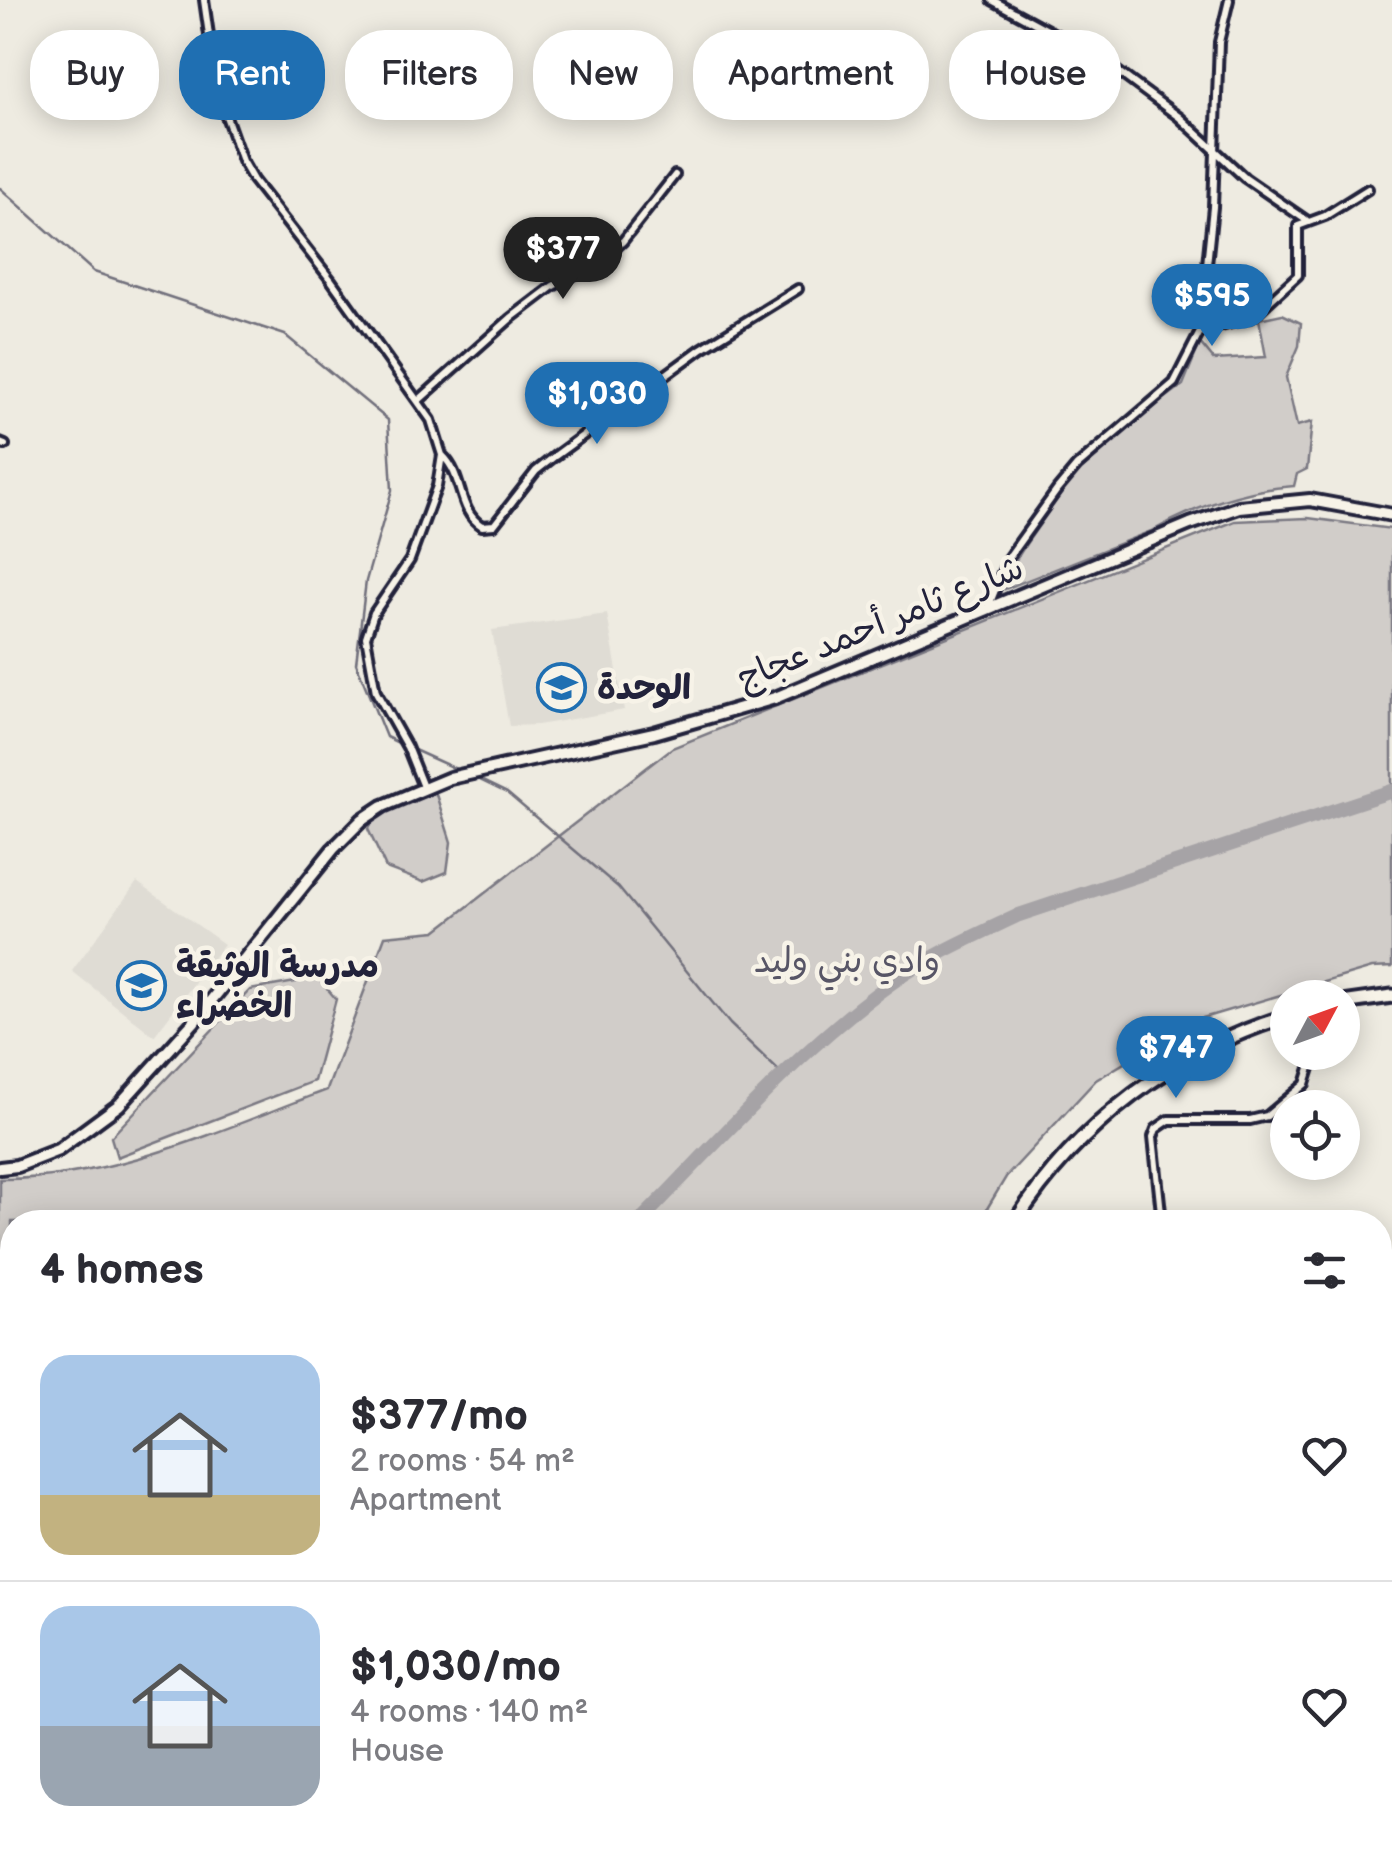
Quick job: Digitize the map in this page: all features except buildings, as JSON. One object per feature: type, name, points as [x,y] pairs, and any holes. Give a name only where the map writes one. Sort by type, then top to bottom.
[{"type":"highway","points":[[1360,1000],[1392,996]]},
{"type":"highway","points":[[1024,1210],[1053,1171],[1132,1094],[1162,1072],[1218,1042],[1270,1023]]},
{"type":"main road","name":"شارع ثامر أحمد عجاج","points":[[0,1168],[17,1166],[58,1150],[119,1105],[181,1037],[342,840],[374,811],[423,787],[514,761],[654,733],[738,710],[1239,507],[1310,500],[1392,515]]},
{"type":"street","points":[[204,0],[217,92],[242,161],[432,420],[442,455],[437,486],[410,560],[374,613],[366,637],[376,692],[407,747],[423,787]]},
{"type":"street","points":[[992,0],[1101,59],[1179,117],[1246,178],[1306,220]]},
{"type":"street","points":[[986,612],[1008,558],[1057,490],[1076,466],[1174,382],[1200,332],[1213,207],[1219,42],[1228,0]]},
{"type":"street","points":[[418,401],[553,286],[602,260],[623,241],[675,175]]},
{"type":"street","points":[[1200,332],[1252,317],[1294,281],[1299,269],[1296,231],[1306,220],[1326,216],[1368,189]]},
{"type":"street","points":[[442,455],[456,471],[470,516],[482,526],[494,524],[536,471],[555,456],[701,349],[798,289]]},
{"type":"street","points":[[1161,1210],[1153,1137],[1156,1129],[1169,1120],[1250,1120],[1267,1116],[1305,1084],[1309,1070]]},
{"type":"shaded area","points":[[607,614],[624,710],[538,725],[509,726],[492,630]]},
{"type":"shaded area","points":[[137,882],[224,944],[154,1036],[72,971]]},
{"type":"green space","points":[[1282,314],[1301,323],[1299,346],[1286,377],[1297,426],[1312,422],[1307,469],[1297,474],[1294,486],[1239,495],[1204,507],[1005,589],[1007,574],[1072,478],[1183,385],[1200,343],[1214,360],[1266,357],[1259,319]]},
{"type":"green space","name":"وادي بني وليد","points":[[1308,518],[1392,529],[1392,967],[1372,968],[1331,980],[1270,980],[1270,998],[1196,1020],[1096,1080],[1006,1177],[986,1210],[0,1210],[0,1179],[42,1177],[126,1162],[327,1090],[385,936],[436,931],[672,748],[1235,521]]},
{"type":"green space","points":[[434,788],[451,842],[447,872],[423,882],[386,868],[368,829],[375,818]]},
{"type":"green space","points":[[318,978],[336,999],[314,1081],[117,1157],[111,1137],[250,990]]},
{"type":"waterway","points":[[0,188],[94,272],[285,335],[388,420],[392,490],[366,581],[356,663],[386,737],[405,746]]},
{"type":"waterway","points":[[412,749],[456,769]]},
{"type":"waterway","points":[[476,778],[507,793],[618,887],[730,1024],[784,1076]]},
{"type":"waterway","name":"وادي بني وليد","points":[[651,1210],[823,1038],[920,964],[1019,915],[1392,791]]},
{"type":"place","name":"الوحدة","points":[[562,687]]},
{"type":"place","name":"مدرسة الوثيقة الخضراء","points":[[141,985]]}]
